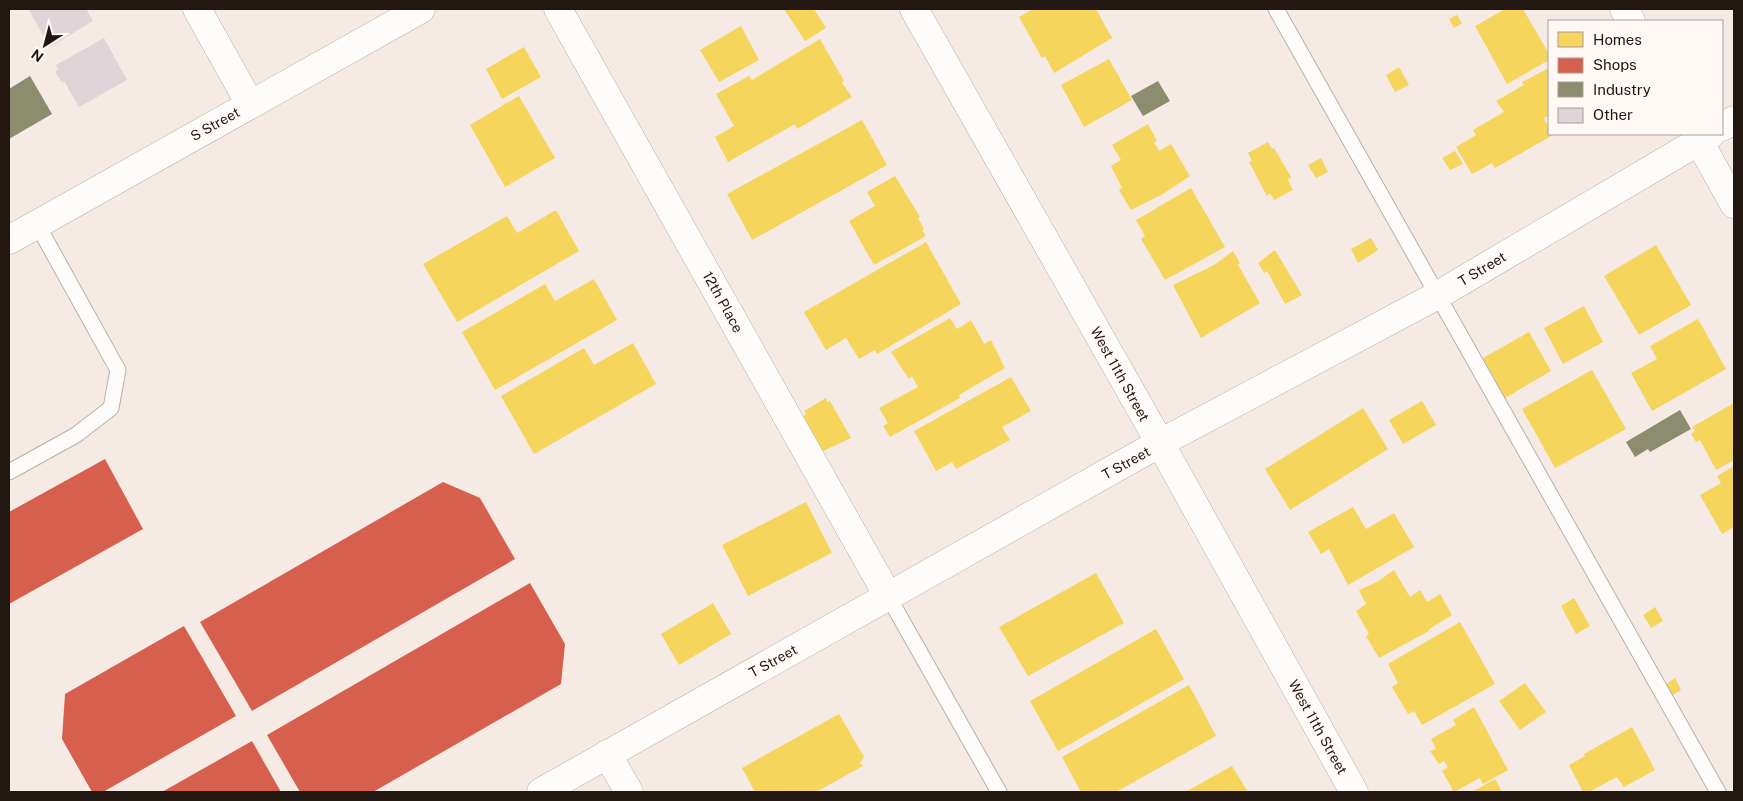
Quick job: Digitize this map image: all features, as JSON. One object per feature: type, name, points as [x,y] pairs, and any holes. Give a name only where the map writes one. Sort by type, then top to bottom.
[{"type":"street","points":[[197,9],[250,104]]},
{"type":"street","name":"S Street","points":[[9,240],[421,9]]},
{"type":"street","name":"12th Place","points":[[558,9],[888,596]]},
{"type":"street","name":"West 11th Street","points":[[914,9],[1160,443],[1354,792]]},
{"type":"street","points":[[1624,9],[1631,20]]},
{"type":"street","points":[[1723,127],[1734,120]]},
{"type":"street","points":[[1701,136],[1734,204]]},
{"type":"street","name":"T Street","points":[[541,792],[1160,443],[1438,295],[1701,136]]},
{"type":"street","points":[[607,754],[629,792]]},
{"type":"lane","points":[[1276,9],[1718,792]]},
{"type":"lane","points":[[9,472],[76,435],[111,408],[118,370],[37,224]]},
{"type":"lane","points":[[888,596],[999,792]]},
{"type":"building: Homes","points":[[784,9],[814,9],[826,28],[805,41]]},
{"type":"building: Homes","points":[[1033,9],[1096,9],[1112,38],[1054,73],[1045,56],[1042,58],[1019,17]]},
{"type":"building: Homes","points":[[1505,9],[1523,9],[1548,52],[1548,61],[1507,84],[1475,26]]},
{"type":"building: Homes","points":[[1457,15],[1462,23],[1454,28],[1449,19]]},
{"type":"building: Homes","points":[[741,26],[759,60],[719,82],[700,50]]},
{"type":"building: Homes","points":[[820,39],[844,81],[842,83],[852,97],[797,129],[795,124],[728,162],[715,137],[734,126],[716,94],[749,76],[752,80]]},
{"type":"building: Homes","points":[[524,47],[541,77],[502,99],[486,69]]},
{"type":"building: Homes","points":[[1109,59],[1132,100],[1084,127],[1061,85]]},
{"type":"building: Homes","points":[[1399,67],[1409,85],[1395,92],[1386,75]]},
{"type":"building: Homes","points":[[1548,69],[1548,116],[1544,118],[1548,126],[1548,135],[1553,135],[1495,168],[1492,163],[1472,174],[1456,147],[1476,135],[1473,130],[1504,112],[1496,101],[1524,85],[1522,82]]},
{"type":"building: Homes","points":[[519,96],[555,158],[505,187],[470,125]]},
{"type":"building: Homes","points":[[862,120],[887,165],[752,240],[727,194]]},
{"type":"building: Homes","points":[[1148,124],[1157,141],[1154,142],[1159,151],[1171,144],[1190,176],[1161,195],[1131,210],[1119,190],[1122,188],[1111,166],[1121,160],[1112,145]]},
{"type":"building: Homes","points":[[1268,142],[1272,149],[1274,148],[1291,177],[1288,180],[1293,190],[1274,200],[1270,193],[1267,196],[1249,162],[1252,161],[1248,153]]},
{"type":"building: Homes","points":[[1455,151],[1463,164],[1450,170],[1442,158]]},
{"type":"building: Homes","points":[[1321,158],[1328,172],[1316,178],[1308,165]]},
{"type":"building: Homes","points":[[895,176],[920,217],[918,218],[926,236],[874,265],[849,221],[875,206],[867,192]]},
{"type":"building: Homes","points":[[1191,188],[1225,247],[1165,280],[1141,239],[1145,236],[1136,220]]},
{"type":"building: Homes","points":[[556,210],[579,251],[457,322],[423,264],[507,216],[517,233]]},
{"type":"building: Homes","points":[[1371,238],[1378,250],[1358,263],[1351,249]]},
{"type":"building: Homes","points":[[926,242],[961,304],[877,354],[875,350],[859,359],[846,338],[826,350],[804,312]]},
{"type":"building: Homes","points":[[1656,245],[1691,305],[1639,335],[1604,276]]},
{"type":"building: Homes","points":[[1275,250],[1302,295],[1285,304],[1267,271],[1264,273],[1258,263]]},
{"type":"building: Homes","points":[[1233,251],[1240,263],[1238,265],[1260,303],[1201,338],[1173,285],[1214,265]]},
{"type":"building: Homes","points":[[594,279],[617,320],[495,390],[462,332],[545,284],[555,301]]},
{"type":"building: Homes","points":[[1584,306],[1603,342],[1563,364],[1544,328]]},
{"type":"building: Homes","points":[[950,318],[957,329],[971,320],[984,344],[991,340],[1005,368],[959,395],[960,398],[890,437],[883,426],[888,423],[879,408],[918,387],[912,376],[909,379],[891,352]]},
{"type":"building: Homes","points":[[1698,319],[1726,369],[1652,411],[1631,373],[1657,359],[1650,346]]},
{"type":"building: Homes","points":[[1529,332],[1551,371],[1505,398],[1483,358]]},
{"type":"building: Homes","points":[[633,343],[656,384],[534,454],[501,396],[584,348],[594,365]]},
{"type":"building: Homes","points":[[1592,370],[1626,429],[1555,468],[1522,409]]},
{"type":"building: Homes","points":[[1011,377],[1031,411],[1002,427],[1010,440],[956,469],[952,462],[936,471],[914,431]]},
{"type":"building: Homes","points":[[826,398],[827,402],[830,401],[851,438],[823,451],[803,416],[806,414],[804,411]]},
{"type":"building: Homes","points":[[1422,401],[1436,425],[1403,444],[1389,420]]},
{"type":"building: Homes","points":[[1734,403],[1734,460],[1716,470],[1700,440],[1696,442],[1691,434],[1695,431],[1692,427]]},
{"type":"building: Homes","points":[[1363,408],[1388,449],[1290,510],[1265,469]]},
{"type":"building: Homes","points":[[1734,466],[1734,527],[1722,534],[1700,495],[1721,483],[1717,476]]},
{"type":"building: Homes","points":[[806,502],[832,553],[748,596],[722,545]]},
{"type":"building: Homes","points":[[1353,507],[1366,529],[1394,513],[1414,547],[1348,585],[1329,549],[1321,554],[1308,532]]},
{"type":"building: Homes","points":[[1394,570],[1410,597],[1420,590],[1427,602],[1440,594],[1452,615],[1429,629],[1429,631],[1379,658],[1366,636],[1369,634],[1356,611],[1366,604],[1359,590],[1377,582]]},
{"type":"building: Homes","points":[[1096,573],[1124,623],[1028,676],[999,627]]},
{"type":"building: Homes","points":[[1574,598],[1590,626],[1576,634],[1561,606]]},
{"type":"building: Homes","points":[[713,603],[731,634],[679,665],[661,634]]},
{"type":"building: Homes","points":[[1655,607],[1663,621],[1651,628],[1643,615]]},
{"type":"building: Homes","points":[[1460,622],[1495,684],[1422,725],[1414,711],[1408,714],[1392,687],[1398,683],[1388,664]]},
{"type":"building: Homes","points":[[1156,629],[1184,679],[1058,751],[1030,701]]},
{"type":"building: Homes","points":[[1675,678],[1681,690],[1671,696],[1665,685]]},
{"type":"building: Homes","points":[[1525,683],[1546,712],[1520,730],[1499,701]]},
{"type":"building: Homes","points":[[1189,685],[1216,736],[1116,792],[1081,792],[1062,757]]},
{"type":"building: Homes","points":[[1474,707],[1508,770],[1483,784],[1480,778],[1454,792],[1442,771],[1448,767],[1444,761],[1439,764],[1430,751],[1436,749],[1431,739],[1456,725],[1453,720]]},
{"type":"building: Homes","points":[[839,714],[864,757],[860,763],[863,766],[816,792],[755,792],[742,768]]},
{"type":"building: Homes","points":[[1632,727],[1655,770],[1624,787],[1617,777],[1589,792],[1583,792],[1569,765],[1585,756],[1584,754]]},
{"type":"building: Homes","points":[[1232,766],[1248,792],[1185,792]]},
{"type":"building: Homes","points":[[1495,779],[1502,792],[1472,792]]},
{"type":"building: Shops","points":[[105,459],[143,529],[9,604],[9,512]]},
{"type":"building: Shops","points":[[443,482],[480,498],[515,559],[252,711],[200,622]]},
{"type":"building: Shops","points":[[530,583],[565,644],[561,684],[373,792],[300,792],[267,735]]},
{"type":"building: Shops","points":[[184,626],[236,716],[103,792],[92,792],[62,739],[65,694]]},
{"type":"building: Shops","points":[[252,741],[281,792],[162,792]]},
{"type":"building: Industry","points":[[30,76],[52,114],[9,139],[9,89]]},
{"type":"building: Industry","points":[[1158,81],[1170,101],[1143,116],[1131,96]]},
{"type":"building: Industry","points":[[1680,410],[1691,429],[1650,452],[1648,449],[1635,457],[1626,442]]},
{"type":"building: Other","points":[[86,9],[93,21],[50,47],[29,10]]},
{"type":"building: Other","points":[[104,38],[127,80],[79,107],[64,81],[62,83],[55,71],[58,70],[56,65]]}]
